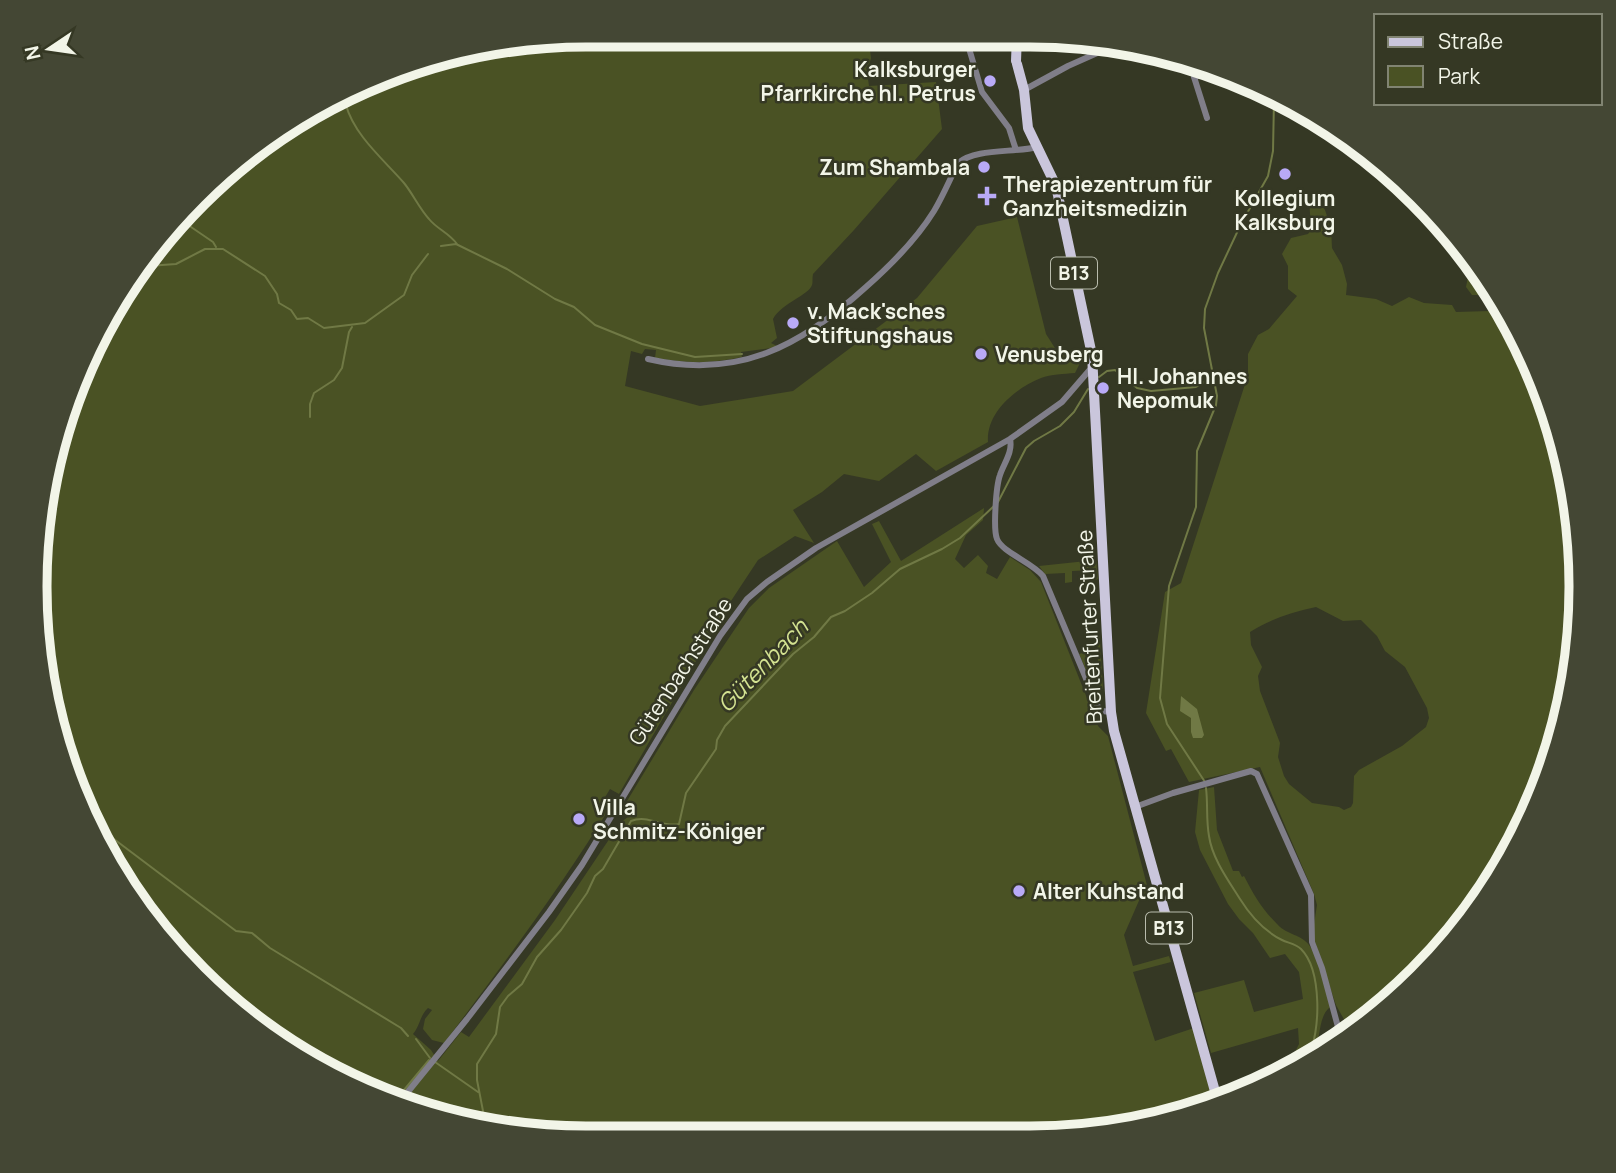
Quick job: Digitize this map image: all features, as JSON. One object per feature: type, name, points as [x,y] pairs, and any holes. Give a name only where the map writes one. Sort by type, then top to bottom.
[{"type":"main road","name":"B13","points":[[1018,47],[1028,128],[1056,186],[1094,369]]},
{"type":"main road","name":"B13","points":[[1019,62],[1021,47]]},
{"type":"main road","name":"Breitenfurter Straße","points":[[1094,369],[1111,712],[1215,1093]]},
{"type":"street","points":[[969,47],[982,92],[1010,130],[1016,150]]},
{"type":"street","points":[[1023,85],[1100,52]]},
{"type":"street","points":[[1200,75],[1194,77],[1207,118]]},
{"type":"street","points":[[648,359],[681,366],[719,364],[774,352],[811,332],[836,314],[911,244],[934,211],[958,163],[978,153],[1038,147]]},
{"type":"street","name":"Gütenbachstraße","points":[[406,1094],[513,960],[582,865],[713,647],[747,599],[816,548],[1010,439],[1062,402],[1094,369]]},
{"type":"street","points":[[1010,439],[1012,446],[999,476],[996,495],[996,539],[1002,546],[1036,567],[1043,576],[1098,707],[1102,711],[1111,712]]},
{"type":"street","points":[[1135,807],[1196,786],[1254,771],[1269,796],[1311,895],[1311,937],[1338,1028]]},
{"type":"green space","points":[[870,47],[871,58],[867,72],[869,86],[936,82],[942,129],[813,274],[810,289],[777,313],[773,319],[777,338],[771,343],[779,347],[741,352],[742,357],[698,362],[655,358],[656,350],[645,349],[642,354],[631,351],[625,386],[700,406],[793,391],[917,298],[977,226],[1017,217],[1046,334],[1060,356],[1080,349],[1084,355],[1075,373],[1041,378],[1022,388],[997,411],[989,431],[988,442],[936,471],[916,454],[879,481],[844,474],[793,510],[814,543],[795,536],[758,560],[729,604],[619,794],[610,789],[604,799],[612,804],[510,955],[444,1043],[432,1040],[423,1029],[425,1019],[432,1010],[428,1008],[413,1034],[431,1050],[438,1061],[461,1032],[469,1037],[555,920],[620,823],[633,813],[624,806],[694,690],[749,608],[769,588],[837,541],[864,587],[891,562],[872,524],[879,521],[901,561],[984,508],[983,520],[966,535],[955,559],[964,568],[978,555],[988,566],[986,573],[997,579],[1010,557],[1030,570],[1041,582],[1098,726],[1108,736],[1149,893],[1141,896],[1124,935],[1133,966],[1169,956],[1171,962],[1133,972],[1155,1041],[1194,1028],[1212,1094],[1135,1115],[1065,1125],[1030,1126],[586,1126],[516,1121],[447,1107],[380,1085],[317,1054],[287,1035],[231,992],[205,968],[181,942],[138,886],[119,856],[88,793],[76,760],[58,692],[48,622],[47,586],[48,551],[58,481],[76,413],[88,380],[119,317],[138,287],[181,231],[205,205],[231,181],[287,138],[317,119],[380,88],[447,66],[551,48]]},
{"type":"green space","points":[[1315,194],[1325,210],[1331,228],[1332,248],[1342,265],[1347,284],[1346,295],[1376,299],[1392,306],[1409,297],[1424,303],[1452,305],[1456,312],[1490,311],[1491,308],[1528,380],[1540,413],[1558,481],[1568,551],[1568,622],[1558,692],[1540,760],[1513,825],[1478,886],[1435,942],[1385,992],[1346,1023],[1336,1005],[1314,939],[1317,905],[1314,894],[1260,767],[1189,782],[1171,749],[1166,751],[1146,713],[1165,592],[1181,583],[1248,375],[1248,354],[1258,335],[1269,329],[1297,296],[1288,289],[1288,266],[1282,254],[1291,238],[1308,234],[1311,230],[1309,197]],"holes":[[[1316,607],[1343,621],[1361,620],[1377,636],[1385,651],[1405,667],[1427,708],[1429,718],[1426,727],[1402,746],[1359,770],[1354,776],[1353,803],[1344,810],[1312,803],[1289,784],[1284,776],[1278,757],[1280,743],[1260,691],[1258,676],[1262,667],[1251,645],[1250,632],[1282,616]]]},
{"type":"green space","points":[[1468,274],[1483,295],[1472,295],[1466,287]]},
{"type":"green space","points":[[1096,560],[1098,579],[1093,581],[1093,570],[1072,571],[1072,582],[1065,583],[1065,573],[1045,574],[1039,566]]},
{"type":"green space","points":[[1100,641],[1103,689],[1095,691],[1079,654],[1086,652],[1087,662],[1098,662],[1097,642]]},
{"type":"green space","points":[[1214,787],[1217,830],[1233,871],[1239,871],[1242,877],[1244,876],[1259,902],[1278,925],[1309,945],[1317,959],[1330,1007],[1323,1018],[1317,1043],[1292,1057],[1299,1044],[1298,1028],[1211,1053],[1194,993],[1244,980],[1254,1012],[1303,999],[1299,972],[1285,954],[1270,958],[1228,904],[1200,850],[1195,832],[1199,790]]},
{"type":"shaded area","points":[[1181,696],[1197,709],[1204,735],[1202,738],[1193,738],[1191,718],[1180,711]]},
{"type":"waterway","points":[[345,104],[363,137],[404,183],[425,215],[457,244]]},
{"type":"waterway","points":[[1205,782],[1167,724],[1160,698],[1169,586],[1196,507],[1197,451],[1216,405],[1217,396],[1204,328],[1205,309],[1241,224],[1268,176],[1273,151],[1274,106]]},
{"type":"waterway","points":[[189,223],[216,247]]},
{"type":"waterway","points":[[441,246],[456,244],[574,307],[595,325],[642,344],[695,357],[742,354]]},
{"type":"waterway","points":[[153,266],[176,264],[205,249],[223,249],[265,276],[277,294],[279,303],[291,310],[297,319],[308,318],[324,328],[365,323],[404,295],[412,275],[428,254]]},
{"type":"waterway","points":[[310,417],[310,404],[314,393],[334,380],[342,368],[352,327]]},
{"type":"waterway","name":"Gütenbach","points":[[1099,377],[1107,371],[1115,370],[1137,388],[1151,391],[1196,387],[1213,372]]},
{"type":"waterway","name":"Gütenbach","points":[[998,502],[1026,448],[1060,426],[1074,412],[1088,389]]},
{"type":"waterway","name":"Gütenbach","points":[[482,1115],[477,1064],[496,1034],[500,1007],[522,984],[537,957],[561,930],[587,893],[595,876],[603,869],[631,821],[643,819],[679,824],[686,793],[716,749],[717,740],[725,726],[793,654],[814,637],[831,617],[872,593],[900,569],[960,538],[994,506]]},
{"type":"waterway","points":[[1206,788],[1211,844],[1226,877],[1253,917],[1275,936],[1301,949],[1313,971],[1317,1017],[1312,1046]]},
{"type":"waterway","points":[[108,834],[236,931],[252,933],[270,948],[401,1028],[408,1036]]},
{"type":"waterway","points":[[416,1039],[430,1058]]},
{"type":"waterway","points":[[402,1093],[429,1060]]},
{"type":"waterway","points":[[435,1062],[478,1092]]},
{"type":"place","name":"Kalksburger Pfarrkirche hl. Petrus","points":[[990,81]]},
{"type":"place","name":"Zum Shambala","points":[[984,167]]},
{"type":"place","name":"Kollegium Kalksburg","points":[[1285,174]]},
{"type":"place","name":"Therapiezentrum für Ganzheitsmedizin","points":[[987,196]]},
{"type":"place","name":"v. Mack'sches Stiftungshaus","points":[[793,323]]},
{"type":"place","name":"Venusberg","points":[[981,354]]},
{"type":"place","name":"Hl. Johannes Nepomuk","points":[[1103,388]]},
{"type":"place","name":"Villa Schmitz-Königer","points":[[579,819]]},
{"type":"place","name":"Alter Kuhstand","points":[[1019,891]]}]
